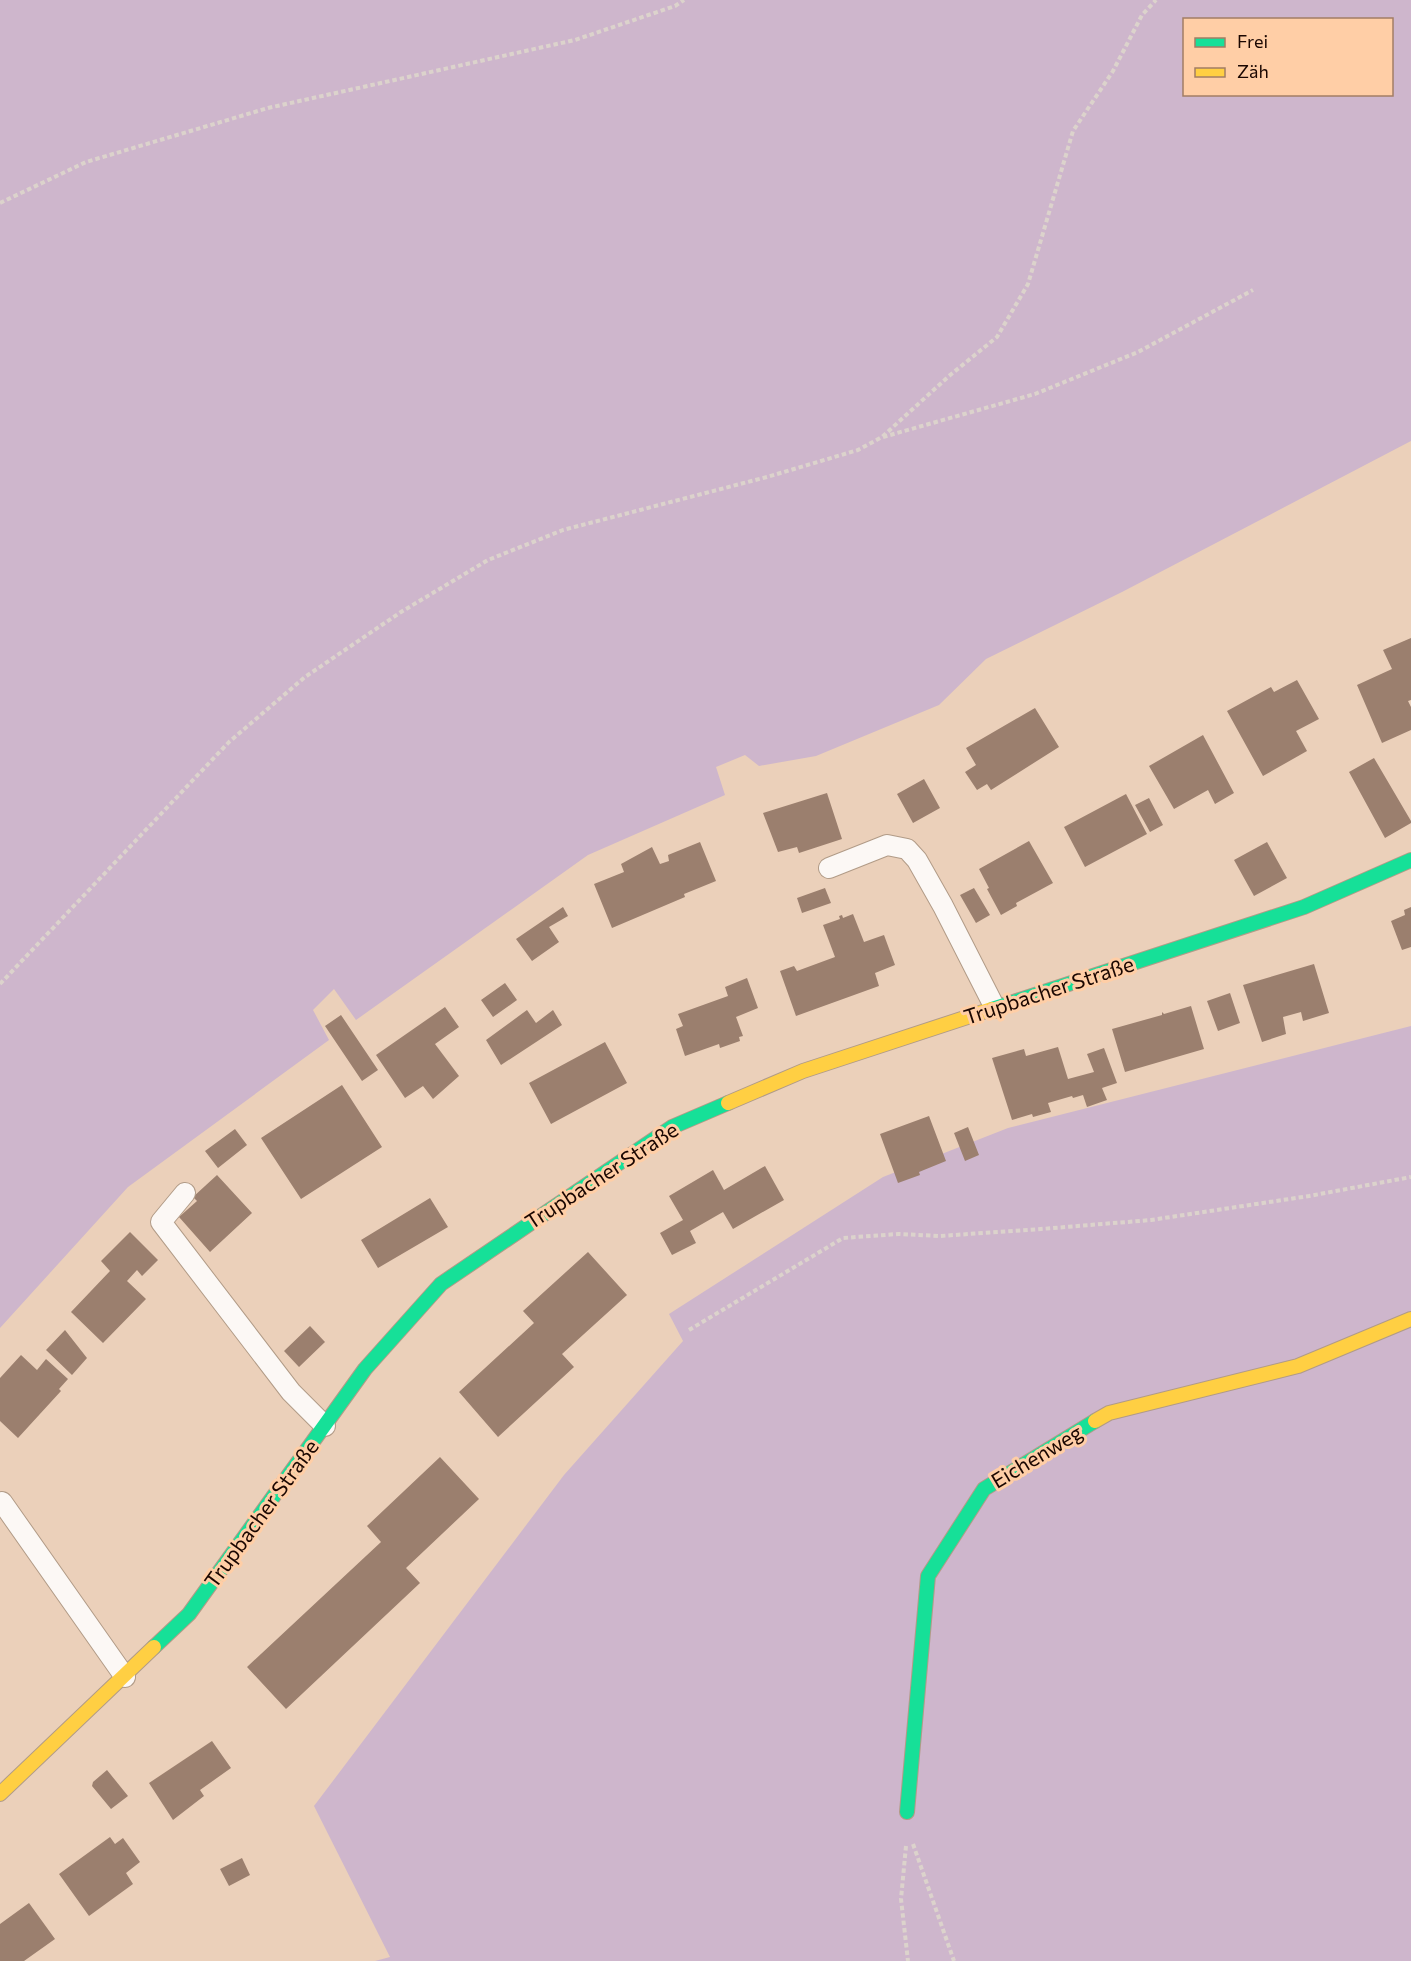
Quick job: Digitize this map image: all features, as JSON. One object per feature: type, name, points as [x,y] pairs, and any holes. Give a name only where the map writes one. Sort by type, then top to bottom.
[{"type":"street","name":"Trupbacher Straße","points":[[0,1794],[189,1614],[365,1369],[441,1284],[672,1127],[803,1071],[1304,907],[1411,860]]},
{"type":"street","name":"Eichenweg","points":[[907,1812],[928,1576],[984,1489],[1109,1413],[1298,1366],[1411,1319]]},
{"type":"lane","points":[[828,868],[887,845],[907,849],[917,860],[943,906],[995,1008]]},
{"type":"lane","points":[[185,1193],[161,1222],[291,1392],[325,1426]]},
{"type":"lane","points":[[2,1502],[125,1677]]},
{"type":"path","points":[[0,203],[98,158],[268,108],[575,40],[675,6],[684,0]]},
{"type":"path","points":[[882,437],[949,376],[997,337],[1028,284],[1073,132],[1113,71],[1142,15],[1156,0]]},
{"type":"path","points":[[0,984],[229,742],[305,677],[401,612],[488,560],[563,530],[812,464],[858,450],[882,437],[1035,394],[1138,352],[1252,290]]},
{"type":"path","points":[[689,1330],[843,1238],[898,1234],[940,1236],[1151,1220],[1309,1196],[1411,1177]]},
{"type":"path","points":[[907,1812],[901,1899],[908,1961]]},
{"type":"path","points":[[907,1828],[954,1961]]},
{"type":"shaded area","points":[[0,0],[1411,0],[1411,441],[1122,592],[986,659],[939,705],[816,756],[759,766],[745,755],[716,767],[725,795],[588,855],[356,1020],[334,989],[313,1010],[329,1040],[128,1187],[0,1328]]},
{"type":"shaded area","points":[[1411,1026],[1411,1961],[375,1961],[390,1957],[314,1806],[564,1475],[683,1341],[669,1314],[883,1177],[1008,1128]]},
{"type":"building","points":[[1411,638],[1411,700],[1408,701],[1411,707],[1411,730],[1382,743],[1357,685],[1392,669],[1383,650]]},
{"type":"building","points":[[1297,680],[1319,719],[1296,731],[1307,751],[1263,776],[1227,711],[1271,687],[1274,692]]},
{"type":"building","points":[[1035,708],[1059,747],[991,790],[987,784],[977,790],[965,772],[976,765],[966,748]]},
{"type":"building","points":[[1203,735],[1234,793],[1215,804],[1208,790],[1174,809],[1149,766]]},
{"type":"building","points":[[1374,758],[1411,821],[1385,838],[1349,772]]},
{"type":"building","points":[[924,779],[940,808],[913,823],[897,794]]},
{"type":"building","points":[[827,793],[842,839],[799,853],[797,847],[778,852],[763,813]]},
{"type":"building","points":[[1126,794],[1147,834],[1085,867],[1064,827]]},
{"type":"building","points":[[1149,798],[1163,825],[1150,832],[1135,805]]},
{"type":"building","points":[[1029,841],[1053,883],[1016,903],[1017,906],[1001,915],[979,869]]},
{"type":"building","points":[[700,842],[716,881],[684,894],[685,897],[612,928],[594,884],[624,872],[621,864],[652,847],[660,864],[669,861],[668,855]]},
{"type":"building","points":[[1267,842],[1287,878],[1254,896],[1234,860]]},
{"type":"building","points":[[825,888],[831,903],[802,913],[797,898]]},
{"type":"building","points":[[974,888],[990,915],[976,923],[960,895]]},
{"type":"building","points":[[563,907],[568,916],[549,927],[559,942],[532,961],[516,939]]},
{"type":"building","points":[[1411,907],[1411,947],[1402,950],[1391,921],[1405,915],[1404,910]]},
{"type":"building","points":[[853,914],[864,942],[884,935],[895,965],[875,973],[879,986],[796,1016],[780,971],[794,966],[797,971],[835,957],[823,925],[840,919],[839,916],[842,915],[843,918]]},
{"type":"building","points":[[1314,964],[1329,1013],[1303,1021],[1301,1012],[1283,1017],[1286,1034],[1262,1042],[1243,985]]},
{"type":"building","points":[[747,978],[758,1008],[736,1017],[743,1036],[739,1037],[740,1041],[720,1048],[719,1044],[685,1056],[676,1029],[683,1026],[678,1014],[728,996],[725,987]]},
{"type":"building","points":[[505,983],[517,1000],[493,1017],[481,1000]]},
{"type":"building","points":[[1230,993],[1240,1023],[1218,1031],[1207,1001]]},
{"type":"building","points":[[1191,1006],[1204,1049],[1125,1072],[1112,1029],[1162,1015],[1162,1012],[1164,1014]]},
{"type":"building","points":[[445,1007],[459,1027],[435,1044],[459,1076],[433,1099],[423,1086],[405,1098],[376,1055]]},
{"type":"building","points":[[527,1010],[536,1023],[553,1010],[562,1025],[501,1065],[486,1040]]},
{"type":"building","points":[[341,1015],[378,1070],[362,1081],[325,1026]]},
{"type":"building","points":[[605,1042],[627,1083],[551,1124],[529,1083]]},
{"type":"building","points":[[1058,1047],[1068,1079],[1094,1072],[1087,1054],[1104,1048],[1117,1083],[1102,1088],[1107,1100],[1087,1107],[1083,1095],[1073,1098],[1072,1096],[1048,1103],[1051,1112],[1033,1117],[1032,1114],[1012,1120],[992,1058],[1024,1049],[1026,1056]]},
{"type":"building","points":[[342,1085],[382,1147],[301,1199],[261,1138]]},
{"type":"building","points":[[929,1116],[946,1161],[919,1172],[920,1175],[898,1183],[880,1134]]},
{"type":"building","points":[[968,1127],[979,1155],[965,1161],[954,1133]]},
{"type":"building","points":[[235,1129],[247,1145],[218,1168],[205,1151]]},
{"type":"building","points":[[765,1166],[784,1200],[733,1229],[723,1212],[690,1231],[696,1243],[672,1255],[660,1233],[683,1220],[669,1196],[713,1170],[724,1190]]},
{"type":"building","points":[[217,1175],[252,1213],[210,1252],[179,1217],[197,1201],[193,1197]]},
{"type":"building","points":[[430,1198],[448,1227],[378,1268],[361,1240]]},
{"type":"building","points":[[130,1232],[158,1260],[142,1276],[137,1270],[127,1281],[146,1299],[103,1343],[71,1312],[110,1271],[101,1261]]},
{"type":"building","points":[[588,1252],[627,1295],[562,1354],[574,1367],[498,1437],[459,1392],[534,1323],[523,1311]]},
{"type":"building","points":[[310,1326],[325,1342],[299,1367],[284,1351]]},
{"type":"building","points":[[65,1330],[87,1358],[72,1375],[46,1350]]},
{"type":"building","points":[[21,1355],[37,1370],[46,1359],[68,1379],[59,1389],[61,1391],[18,1438],[0,1421],[0,1378]]},
{"type":"building","points":[[440,1457],[479,1499],[406,1568],[420,1583],[286,1709],[247,1667],[381,1542],[367,1526]]},
{"type":"building","points":[[212,1741],[231,1768],[200,1790],[204,1796],[173,1820],[149,1783]]},
{"type":"building","points":[[107,1770],[128,1796],[111,1809],[92,1786],[93,1782]]},
{"type":"building","points":[[110,1837],[115,1844],[123,1838],[140,1862],[126,1873],[133,1884],[89,1916],[59,1874]]},
{"type":"building","points":[[242,1858],[250,1875],[229,1886],[220,1869]]},
{"type":"building","points":[[29,1903],[55,1939],[24,1961],[0,1961],[0,1924]]},
{"type":"traffic: fast","points":[[992,1009],[1304,907],[1411,860]]},
{"type":"traffic: fast","points":[[154,1647],[189,1614],[365,1369],[441,1284],[672,1127],[728,1103]]},
{"type":"traffic: fast","points":[[907,1812],[928,1576],[984,1489],[1095,1421]]},
{"type":"traffic: slow","points":[[728,1103],[803,1071],[992,1009]]},
{"type":"traffic: slow","points":[[1095,1421],[1109,1413],[1298,1366],[1411,1319]]},
{"type":"traffic: slow","points":[[0,1794],[154,1647]]}]
